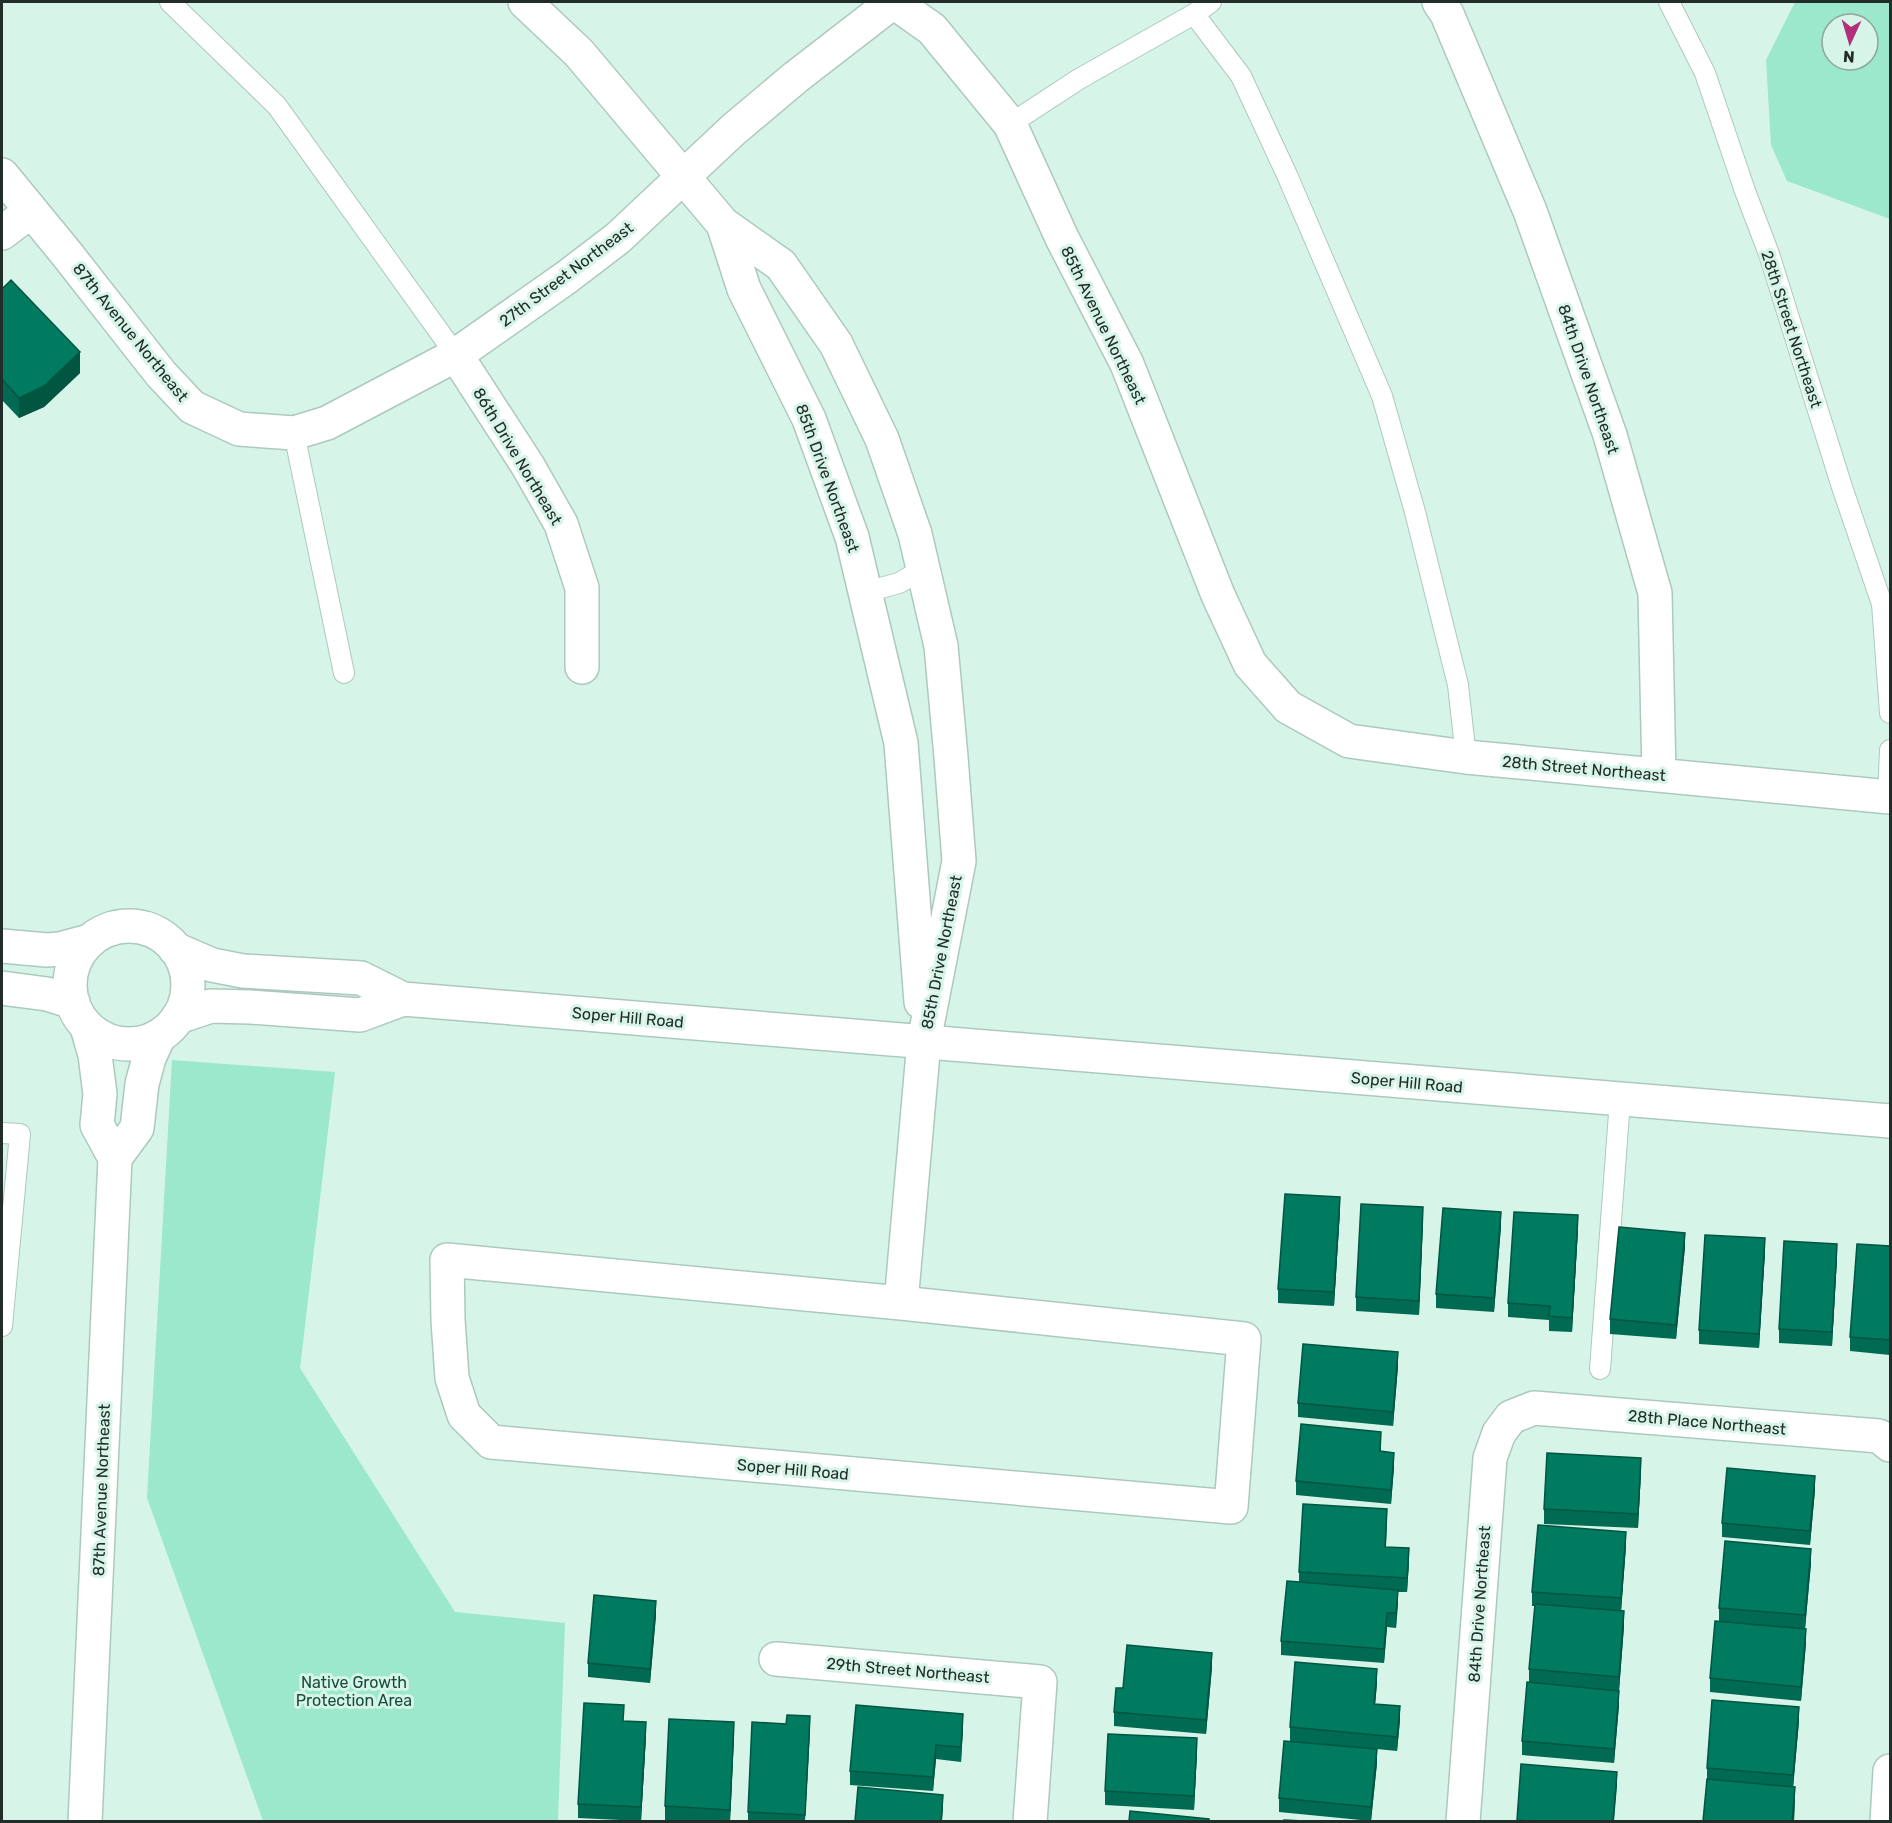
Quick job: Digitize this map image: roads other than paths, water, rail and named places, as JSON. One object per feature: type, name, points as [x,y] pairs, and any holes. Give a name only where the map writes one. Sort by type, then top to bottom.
[{"type":"street","name":"85th Drive Northeast","points":[[525,2],[579,53],[723,224],[781,265],[836,344],[882,439],[915,534],[941,646],[959,861],[924,1041]]},
{"type":"street","name":"27th Street Northeast","points":[[294,433],[327,423],[456,355],[567,277],[618,238],[733,130],[796,77],[894,2]]},
{"type":"street","name":"85th Avenue Northeast","points":[[894,2],[932,29],[1010,124],[1062,238],[1127,364],[1218,596],[1250,664],[1288,707]]},
{"type":"street","name":"84th Drive Northeast","points":[[1439,2],[1447,14],[1530,211],[1620,468],[1655,593],[1659,775]]},
{"type":"street","name":"87th Avenue Northeast","points":[[2,175],[161,374],[192,408],[239,429],[294,433]]},
{"type":"street","points":[[2,232],[31,210]]},
{"type":"street","name":"85th Drive Northeast","points":[[723,224],[744,289],[809,419],[852,537],[866,592],[901,743],[924,1041]]},
{"type":"street","name":"86th Drive Northeast","points":[[456,355],[528,466],[561,524],[582,588],[582,667]]},
{"type":"street","name":"28th Street Northeast","points":[[1288,707],[1349,741],[1466,757],[1889,797]]},
{"type":"street","points":[[2,946],[60,950],[90,941],[105,932],[124,926],[143,928],[160,935],[175,949],[185,967],[188,986],[184,1006],[149,1058],[142,1084],[137,1128],[115,1158],[97,1125],[99,1094],[95,1055],[70,993],[71,974],[77,956],[90,941]]},
{"type":"street","points":[[175,949],[212,965],[243,971],[361,978],[403,999]]},
{"type":"street","points":[[2,988],[47,993],[80,1014],[102,1038],[120,1044],[140,1043],[211,1006],[360,1015],[403,999]]},
{"type":"street","name":"Soper Hill Road","points":[[403,999],[1890,1121]]},
{"type":"street","points":[[901,1303],[924,1041]]},
{"type":"street","name":"87th Avenue Northeast","points":[[85,1821],[91,1734],[115,1158]]},
{"type":"street","name":"Soper Hill Road","points":[[447,1260],[531,1268],[901,1303],[1244,1339],[1231,1507],[491,1442],[464,1415],[452,1378],[447,1260]]},
{"type":"street","name":"84th Drive Northeast","points":[[1463,1821],[1490,1458],[1499,1433],[1511,1417],[1534,1408]]},
{"type":"street","name":"28th Place Northeast","points":[[1534,1408],[1885,1441]]},
{"type":"street","name":"29th Street Northeast","points":[[776,1659],[1040,1682],[1030,1821]]},
{"type":"street","points":[[1887,1821],[1890,1771]]},
{"type":"lane","points":[[170,2],[277,106],[456,355]]},
{"type":"lane","points":[[1010,124],[1079,80],[1211,2]]},
{"type":"lane","name":"28th Street Northeast","points":[[1669,2],[1705,73],[1769,254],[1842,487],[1882,604],[1890,713]]},
{"type":"lane","points":[[1194,14],[1241,76],[1287,175],[1382,396],[1415,512],[1458,685],[1466,757]]},
{"type":"lane","points":[[294,433],[344,672]]},
{"type":"lane","points":[[866,592],[899,583],[923,569]]},
{"type":"lane","name":"28th Street Northeast","points":[[1889,797],[1890,750]]},
{"type":"lane","points":[[1600,1369],[1620,1100]]},
{"type":"lane","points":[[2,1133],[20,1134],[2,1326]]},
{"type":"park label","name":"Native Growth Protection Area","points":[[354,1691]]}]
